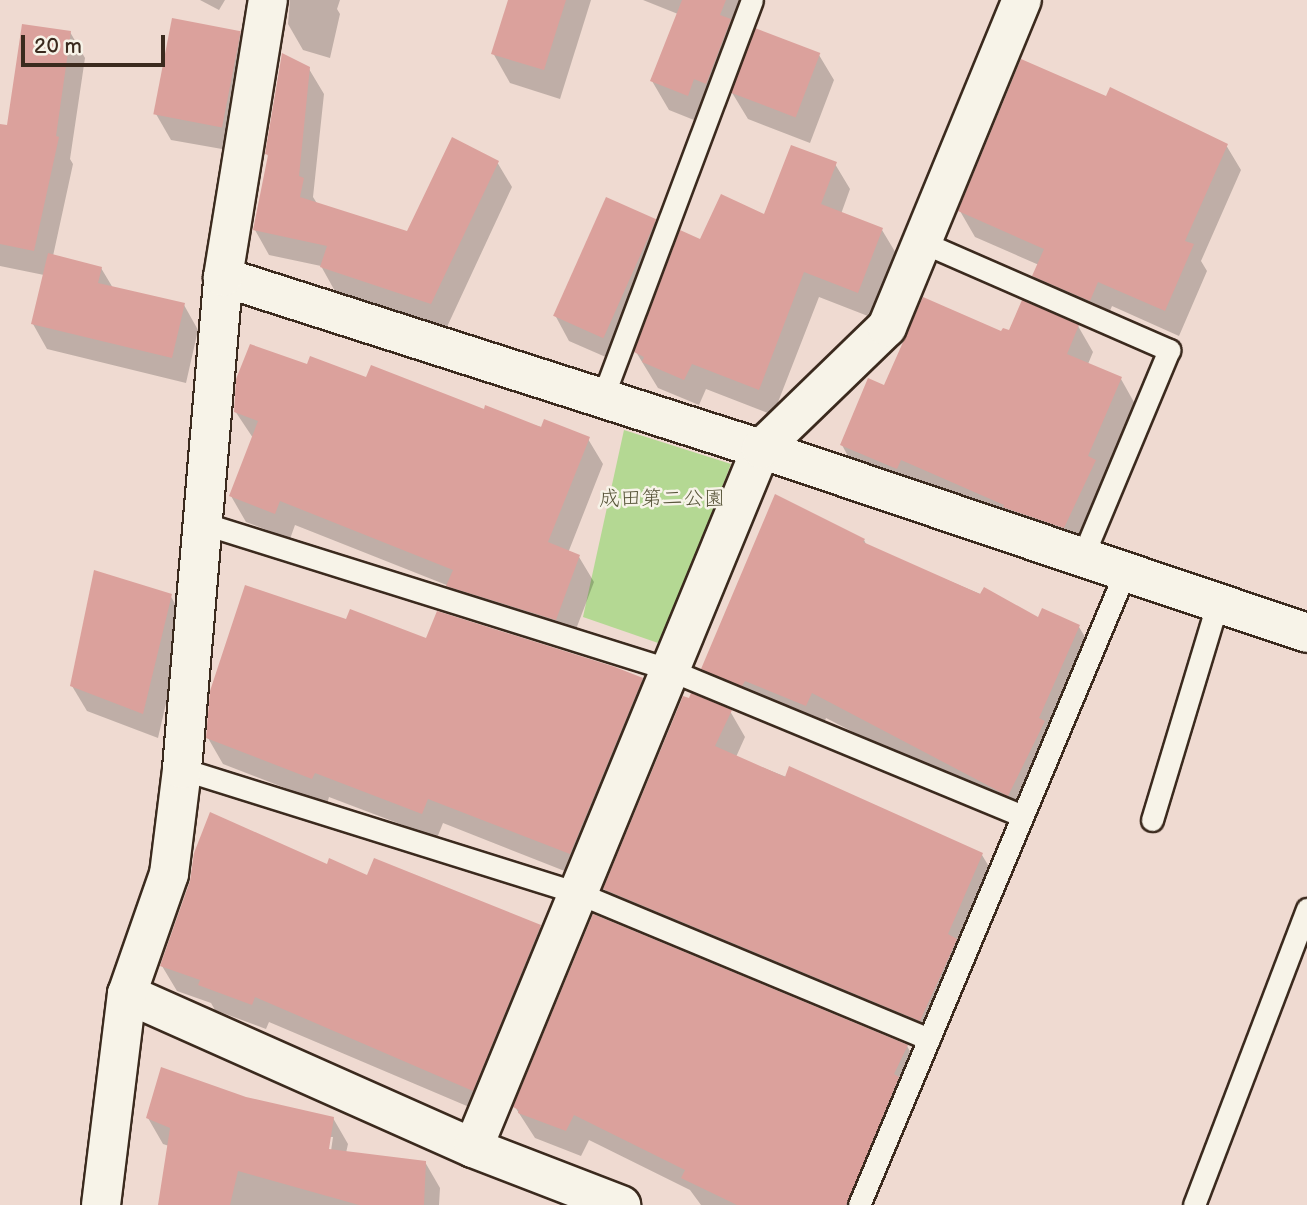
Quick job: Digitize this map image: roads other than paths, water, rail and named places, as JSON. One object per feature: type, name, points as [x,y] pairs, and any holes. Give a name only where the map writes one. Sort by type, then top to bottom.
[{"type":"street","points":[[101,1205],[127,994],[169,874],[182,769],[223,277],[268,0]]},
{"type":"street","points":[[473,1148],[761,449],[887,327],[1022,0]]},
{"type":"street","points":[[223,277],[761,449],[1307,633]]},
{"type":"street","points":[[127,994],[473,1148],[621,1205]]},
{"type":"lane","points":[[602,399],[752,0]]},
{"type":"lane","points":[[922,242],[1169,350],[1083,556]]},
{"type":"lane","points":[[202,523],[670,670],[1022,816]]},
{"type":"lane","points":[[859,1205],[1126,570]]},
{"type":"lane","points":[[1152,820],[1218,603]]},
{"type":"lane","points":[[182,769],[578,893],[929,1039]]},
{"type":"lane","points":[[1194,1205],[1307,909]]},
{"type":"park label","name":"成田第二公園","points":[[662,499]]}]
